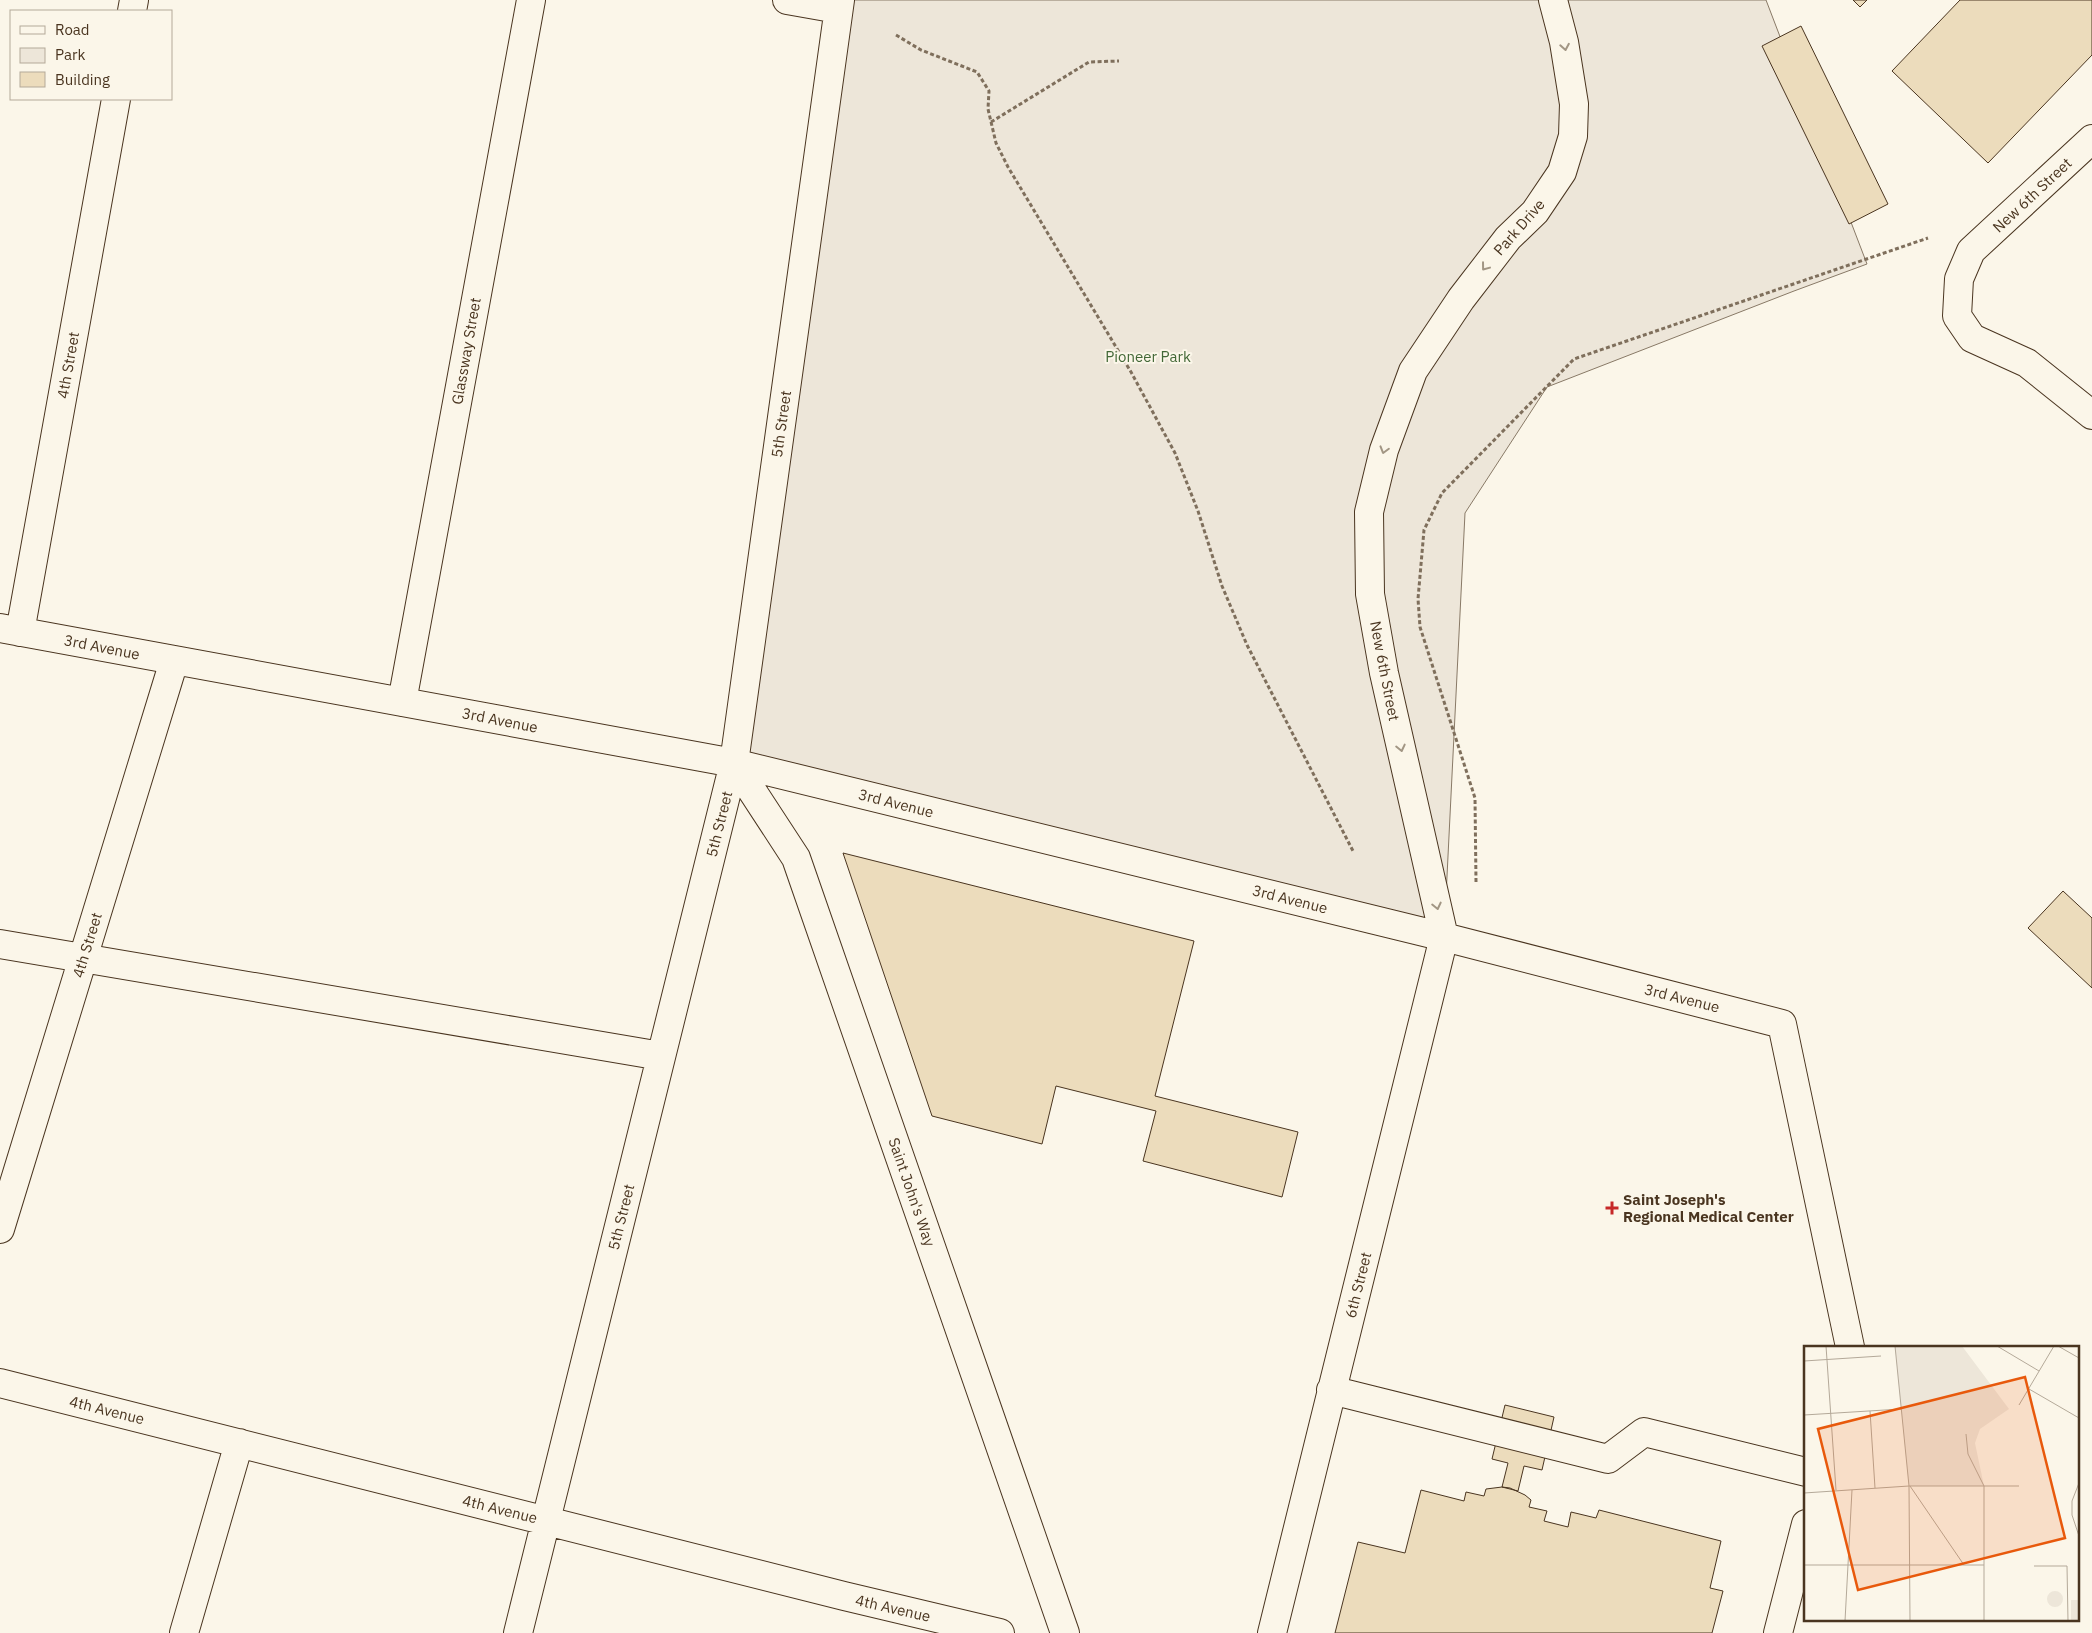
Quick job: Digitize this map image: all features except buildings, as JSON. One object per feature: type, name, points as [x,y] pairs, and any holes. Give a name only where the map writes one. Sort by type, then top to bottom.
[{"type":"street","name":"Glassway Street","points":[[402,702],[531,0]]},
{"type":"street","points":[[787,0],[839,4]]},
{"type":"street","name":"Park Drive","points":[[1400,404],[1413,371],[1460,300],[1508,238],[1535,212],[1562,172],[1573,136],[1574,104],[1564,42],[1553,0]]},
{"type":"street","name":"5th Street","points":[[518,1633],[734,763],[839,4]]},
{"type":"street","name":"4th Street","points":[[10,630],[116,100]]},
{"type":"street","name":"New 6th Street","points":[[2092,139],[1971,251],[1959,278],[1957,316],[1972,338],[2027,363],[2092,415]]},
{"type":"street","name":"New 6th Street","points":[[1400,404],[1384,450],[1369,512],[1370,594],[1384,673],[1444,937]]},
{"type":"street","name":"3rd Avenue","points":[[10,630],[734,763],[1444,937],[1782,1024],[1850,1346]]},
{"type":"street","name":"4th Street","points":[[0,1229],[174,661]]},
{"type":"street","name":"Saint John's Way","points":[[734,763],[796,858],[1065,1633]]},
{"type":"street","name":"6th Street","points":[[1272,1633],[1444,937]]},
{"type":"street","points":[[0,944],[661,1056]]},
{"type":"street","name":"4th Avenue","points":[[0,1383],[844,1596],[1000,1633]]},
{"type":"street","points":[[1331,1390],[1608,1459],[1644,1432],[1804,1472]]},
{"type":"street","points":[[184,1633],[239,1443]]},
{"type":"street","points":[[1778,1633],[1804,1532]]},
{"type":"path","points":[[896,35],[922,50],[977,72],[989,91],[988,109],[996,143],[1008,167],[1131,372],[1175,453],[1198,511],[1222,586],[1247,644],[1353,851]]},
{"type":"path","points":[[991,122],[1089,62],[1119,60]]},
{"type":"path","points":[[1476,882],[1475,798],[1420,627],[1418,599],[1424,530],[1442,493],[1574,359],[1928,238]]},
{"type":"green space","name":"Pioneer Park","points":[[840,0],[1766,0],[1867,264],[1547,387],[1465,513],[1444,937],[734,763]]},
{"type":"place","name":"Saint Joseph's Regional Medical Center","points":[[1612,1208]]}]
